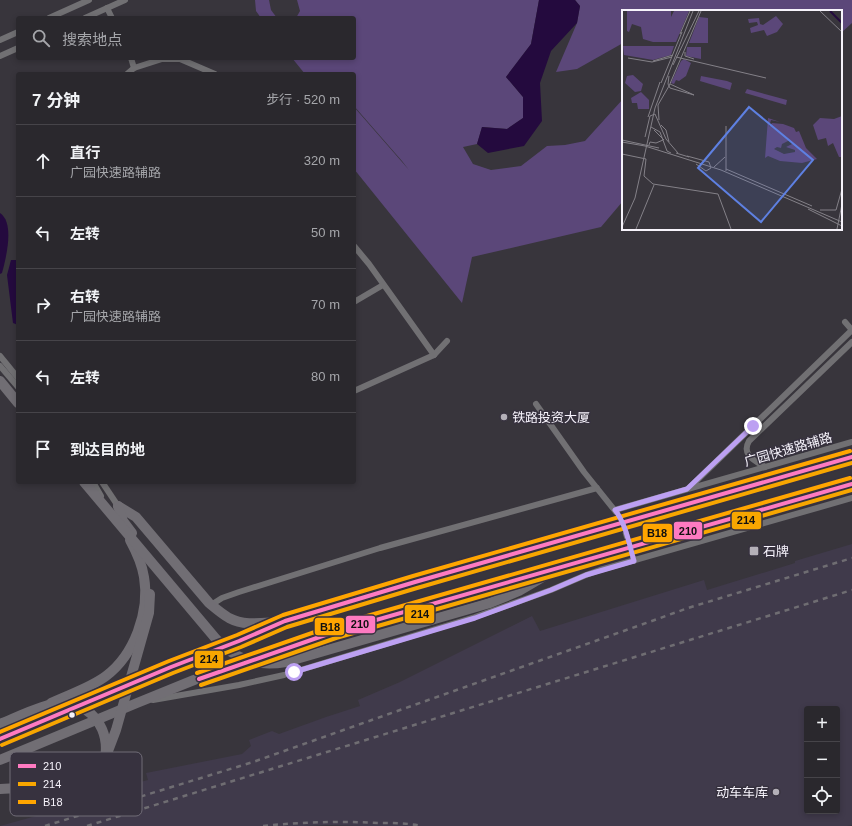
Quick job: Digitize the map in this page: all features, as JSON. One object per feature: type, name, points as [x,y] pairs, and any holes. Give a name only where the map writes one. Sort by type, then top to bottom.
[{"type":"highway","points":[[0,381],[16,401]]},
{"type":"highway","points":[[0,738],[285,621],[415,582],[852,457]]},
{"type":"highway","points":[[86,484],[216,639],[229,651],[244,660],[255,662],[267,664],[286,662],[490,603],[519,591],[560,567]]},
{"type":"highway","points":[[19,752],[194,680],[334,632],[852,484]]},
{"type":"highway","points":[[114,510],[136,516],[211,605],[230,619],[254,624],[285,621]]},
{"type":"highway","points":[[108,752],[116,730],[149,613],[149,574],[144,557],[133,535],[114,510]]},
{"type":"highway","points":[[0,724],[46,706],[97,682],[107,675],[123,660],[130,649],[138,629],[148,593]]},
{"type":"highway","points":[[46,706],[68,703],[76,705],[92,714],[104,732],[105,752]]},
{"type":"highway","points":[[0,760],[10,756]]},
{"type":"highway","points":[[0,789],[10,788]]},
{"type":"street","points":[[53,16],[89,0]]},
{"type":"street","points":[[89,16],[125,0]]},
{"type":"street","points":[[107,8],[111,16]]},
{"type":"street","points":[[0,40],[16,33]]},
{"type":"street","points":[[0,56],[16,49]]},
{"type":"street","points":[[132,60],[134,68]]},
{"type":"street","points":[[129,72],[134,68],[159,60]]},
{"type":"street","points":[[182,60],[210,72]]},
{"type":"street","points":[[356,249],[434,355]]},
{"type":"street","points":[[356,301],[383,285]]},
{"type":"street","points":[[687,489],[852,330],[844,322]]},
{"type":"street","points":[[356,390],[434,355],[447,341]]},
{"type":"street","points":[[765,467],[754,460],[748,453],[747,447],[749,441],[852,342]]},
{"type":"street","points":[[0,356],[16,376]]},
{"type":"street","points":[[0,366],[16,385]]},
{"type":"street","points":[[536,404],[584,472],[620,517],[634,561]]},
{"type":"street","name":"广园快速路辅路","points":[[615,510],[852,442]]},
{"type":"street","points":[[94,484],[114,510]]},
{"type":"street","points":[[103,484],[114,510]]},
{"type":"street","points":[[211,605],[222,598],[239,592],[372,551],[597,488]]},
{"type":"street","points":[[137,703],[239,685],[284,675],[475,618],[551,590],[586,575],[852,498]]},
{"type":"shaded area","points":[[255,0],[269,0],[271,10],[276,16],[260,16],[256,11]]},
{"type":"shaded area","points":[[297,0],[539,0],[531,44],[506,77],[523,97],[523,118],[507,129],[482,127],[477,144],[463,147],[473,164],[491,170],[521,166],[547,146],[565,145],[585,141],[622,100],[622,202],[601,227],[472,257],[462,303],[356,171],[356,109],[409,170],[356,108],[356,72],[303,72],[294,60],[356,60],[356,16],[297,16],[300,11]]},
{"type":"shaded area","points":[[539,0],[575,0],[580,6],[577,23],[551,51],[540,83],[542,121],[524,146],[488,153],[477,144],[482,127],[507,129],[523,118],[523,97],[506,77],[531,44]]},
{"type":"shaded area","points":[[575,0],[852,0],[852,23],[842,32],[842,10],[622,10],[622,44],[577,69],[556,72],[577,23],[580,6]]},
{"type":"shaded area","points":[[0,213],[5,218],[7,224],[8,241],[2,273],[0,274]]},
{"type":"shaded area","points":[[11,260],[16,260],[16,324],[13,323],[7,275]]},
{"type":"shaded area","points":[[852,544],[852,825],[0,826],[36,816],[142,816],[142,782],[148,780],[146,773],[242,754],[251,746],[249,740],[272,731],[279,734],[360,706],[358,700],[400,682],[532,616],[540,631],[704,580],[707,590]]},
{"type":"railway","points":[[142,796],[253,762],[688,608],[852,558]]},
{"type":"railway","points":[[142,809],[852,590]]},
{"type":"railway","points":[[45,826],[78,816]]},
{"type":"railway","points":[[87,826],[119,816]]},
{"type":"railway","points":[[263,826],[336,822],[401,823],[422,826]]},
{"type":"transit line","name":"B18","points":[[0,732],[283,615],[413,576],[850,451]]},
{"type":"transit line","name":"210","points":[[0,739],[285,621],[415,582],[852,457]]},
{"type":"transit line","name":"214","points":[[2,745],[287,627],[417,588],[852,463]]},
{"type":"transit line","name":"B18","points":[[197,673],[332,626],[850,478]]},
{"type":"transit line","name":"210","points":[[199,679],[334,632],[852,484]]},
{"type":"transit line","name":"214","points":[[201,685],[336,638],[852,490]]},
{"type":"place","name":"铁路投资大厦","points":[[504,417]]},
{"type":"place","name":"石牌","points":[[754,551]]},
{"type":"place","name":"动车车库","points":[[776,792]]},
{"type":"route","points":[[294,672],[475,618],[551,590],[586,575],[634,561],[623,524],[615,510],[687,489],[753,426]]}]
